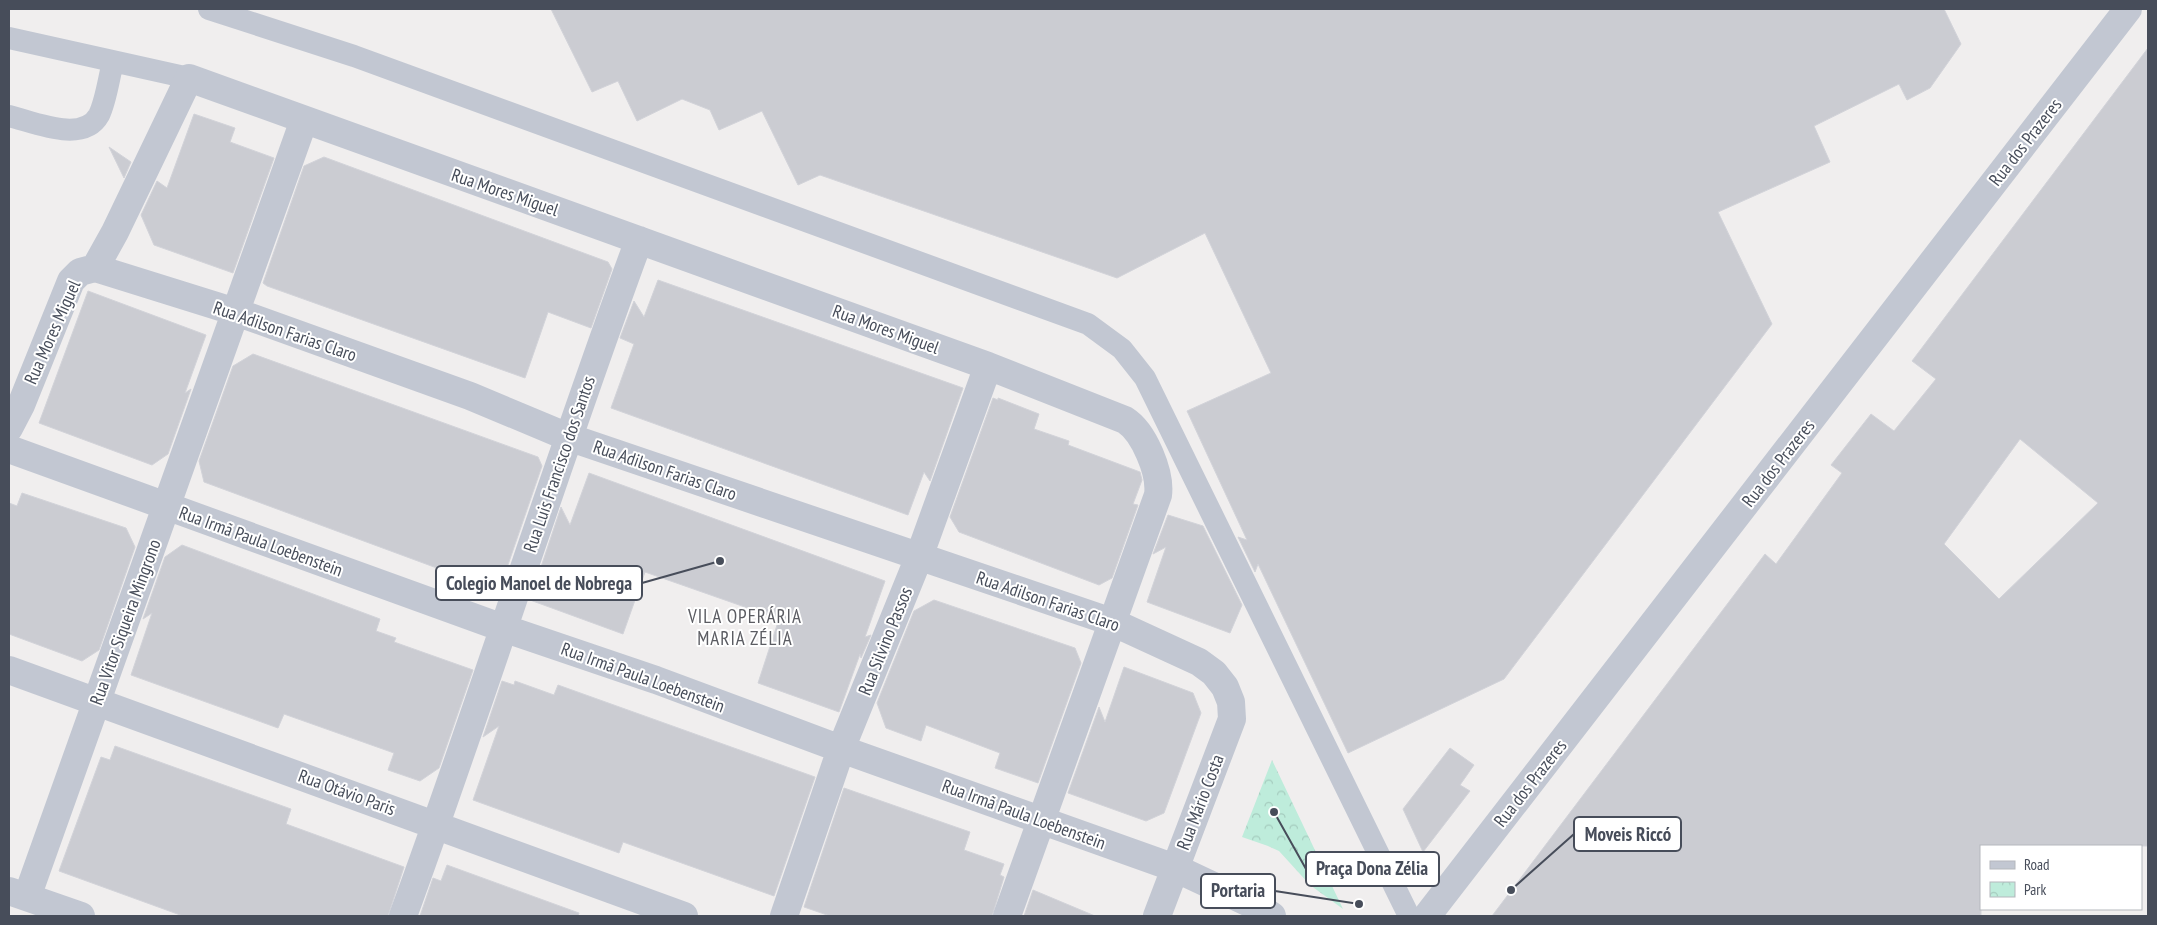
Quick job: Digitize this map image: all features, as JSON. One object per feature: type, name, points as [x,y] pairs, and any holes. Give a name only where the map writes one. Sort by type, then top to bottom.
[{"type":"street","name":"Rua dos Prazeres","points":[[1427,916],[2128,9]]},
{"type":"street","name":"Rua Mores Miguel","points":[[9,428],[21,405],[71,281],[80,272],[96,268],[189,78],[988,366],[1131,424],[1136,429],[1150,457],[1159,485],[1158,494],[1112,622]]},
{"type":"street","name":"Rua Vitor Siqueira Mingrono","points":[[18,894],[96,702],[304,120]]},
{"type":"street","name":"Rua Luis Francisco dos Santos","points":[[403,916],[436,825],[568,437],[639,240]]},
{"type":"street","name":"Rua Adilson Farias Claro","points":[[96,268],[236,312],[470,396],[568,437],[1112,622],[1199,662],[1214,673],[1225,687]]},
{"type":"street","name":"Rua Silvino Passos","points":[[784,916],[841,749],[919,557],[988,366]]},
{"type":"street","name":"Rua Irmã Paula Loebenstein","points":[[9,449],[1175,868],[1260,908],[1272,916]]},
{"type":"street","points":[[1007,916],[1112,622]]},
{"type":"street","name":"Rua Otávio Paris","points":[[9,670],[684,916]]},
{"type":"street","name":"Rua Mário Costa","points":[[1157,916],[1232,719],[1231,702],[1225,687]]},
{"type":"street","points":[[18,894],[81,916]]},
{"type":"lane","points":[[209,9],[354,56],[1088,324],[1122,349],[1145,378],[1409,916]]},
{"type":"lane","points":[[9,38],[189,78]]},
{"type":"lane","points":[[9,116],[71,132],[89,126],[99,114],[113,62]]},
{"type":"green space","points":[[1272,760],[1343,909],[1310,885],[1279,851],[1242,837]]},
{"type":"building","points":[[551,9],[1944,9],[1961,44],[1930,88],[1907,100],[1899,84],[1814,126],[1830,162],[1718,212],[1772,324],[1504,679],[1348,753],[1258,564],[1255,572],[1238,537],[1247,540],[1187,411],[1271,373],[1205,233],[1117,278],[820,175],[798,185],[762,111],[719,130],[710,110],[682,99],[637,121],[618,81],[592,92]]},
{"type":"building","points":[[2148,48],[2148,846],[1980,845],[1981,916],[1492,916],[1765,554],[1776,564],[1842,473],[1831,465],[1871,414],[1894,431],[1936,379],[1912,361]],"holes":[[[2020,439],[2098,503],[1999,599],[1944,544]]]},
{"type":"building","points":[[194,114],[235,128],[230,142],[274,158],[233,273],[154,245],[141,215],[157,181],[167,188]]},
{"type":"building","points":[[109,147],[131,162],[124,178]]},
{"type":"building","points":[[324,157],[608,262],[612,269],[591,328],[548,312],[525,378],[267,286],[263,283],[304,166]]},
{"type":"building","points":[[658,280],[963,388],[930,481],[924,472],[908,515],[611,408],[634,344],[620,338],[634,301],[644,317]]},
{"type":"building","points":[[88,291],[206,335],[185,393],[191,389],[168,454],[152,465],[39,423]]},
{"type":"building","points":[[253,354],[538,457],[542,466],[499,591],[204,482],[199,461],[233,366]]},
{"type":"building","points":[[993,398],[998,400],[998,398],[1039,414],[1034,429],[1069,441],[1068,445],[1140,472],[1142,480],[1133,504],[1138,505],[1112,578],[1099,585],[959,532],[950,517]]},
{"type":"building","points":[[589,473],[885,581],[865,637],[871,635],[861,658],[860,654],[839,712],[758,683],[779,619],[645,572],[623,634],[530,600],[561,507],[570,525]]},
{"type":"building","points":[[22,493],[126,528],[135,547],[99,650],[82,661],[9,634],[9,503],[17,506]]},
{"type":"building","points":[[1168,515],[1203,526],[1242,605],[1230,633],[1147,602],[1166,547],[1153,554]]},
{"type":"building","points":[[182,545],[380,619],[376,631],[396,638],[394,642],[473,670],[439,768],[420,781],[388,770],[394,753],[284,714],[278,728],[131,675],[152,613],[143,619],[165,557]]},
{"type":"building","points":[[934,600],[1075,648],[1081,663],[1038,783],[995,768],[1000,753],[926,725],[921,741],[886,728],[877,703],[914,611]]},
{"type":"building","points":[[1124,667],[1193,693],[1201,713],[1164,813],[1146,821],[1068,793],[1099,707],[1105,722]]},
{"type":"building","points":[[502,681],[514,685],[515,681],[554,695],[558,685],[815,777],[774,896],[623,842],[619,853],[473,800],[499,726],[483,737]]},
{"type":"building","points":[[115,746],[291,809],[286,824],[404,867],[388,916],[183,916],[59,871],[101,757],[110,760]]},
{"type":"building","points":[[1450,748],[1474,765],[1460,785],[1470,791],[1423,852],[1403,809]]},
{"type":"building","points":[[844,788],[970,832],[964,850],[1004,864],[1000,875],[1004,877],[992,916],[830,916],[804,907]]},
{"type":"building","points":[[447,865],[579,913],[578,916],[420,916],[433,878],[441,881]]},
{"type":"building","points":[[1033,890],[1095,916],[1024,916]]},
{"type":"place","name":"Colegio Manoel de Nobrega","points":[[720,561]]},
{"type":"place","name":"Praça Dona Zélia","points":[[1274,812]]},
{"type":"place","name":"Moveis Riccó","points":[[1511,890]]},
{"type":"place","name":"Portaria","points":[[1359,904]]},
{"type":"district","name":"VILA OPERÁRIA MARIA ZÉLIA","points":[[745,627]]}]
